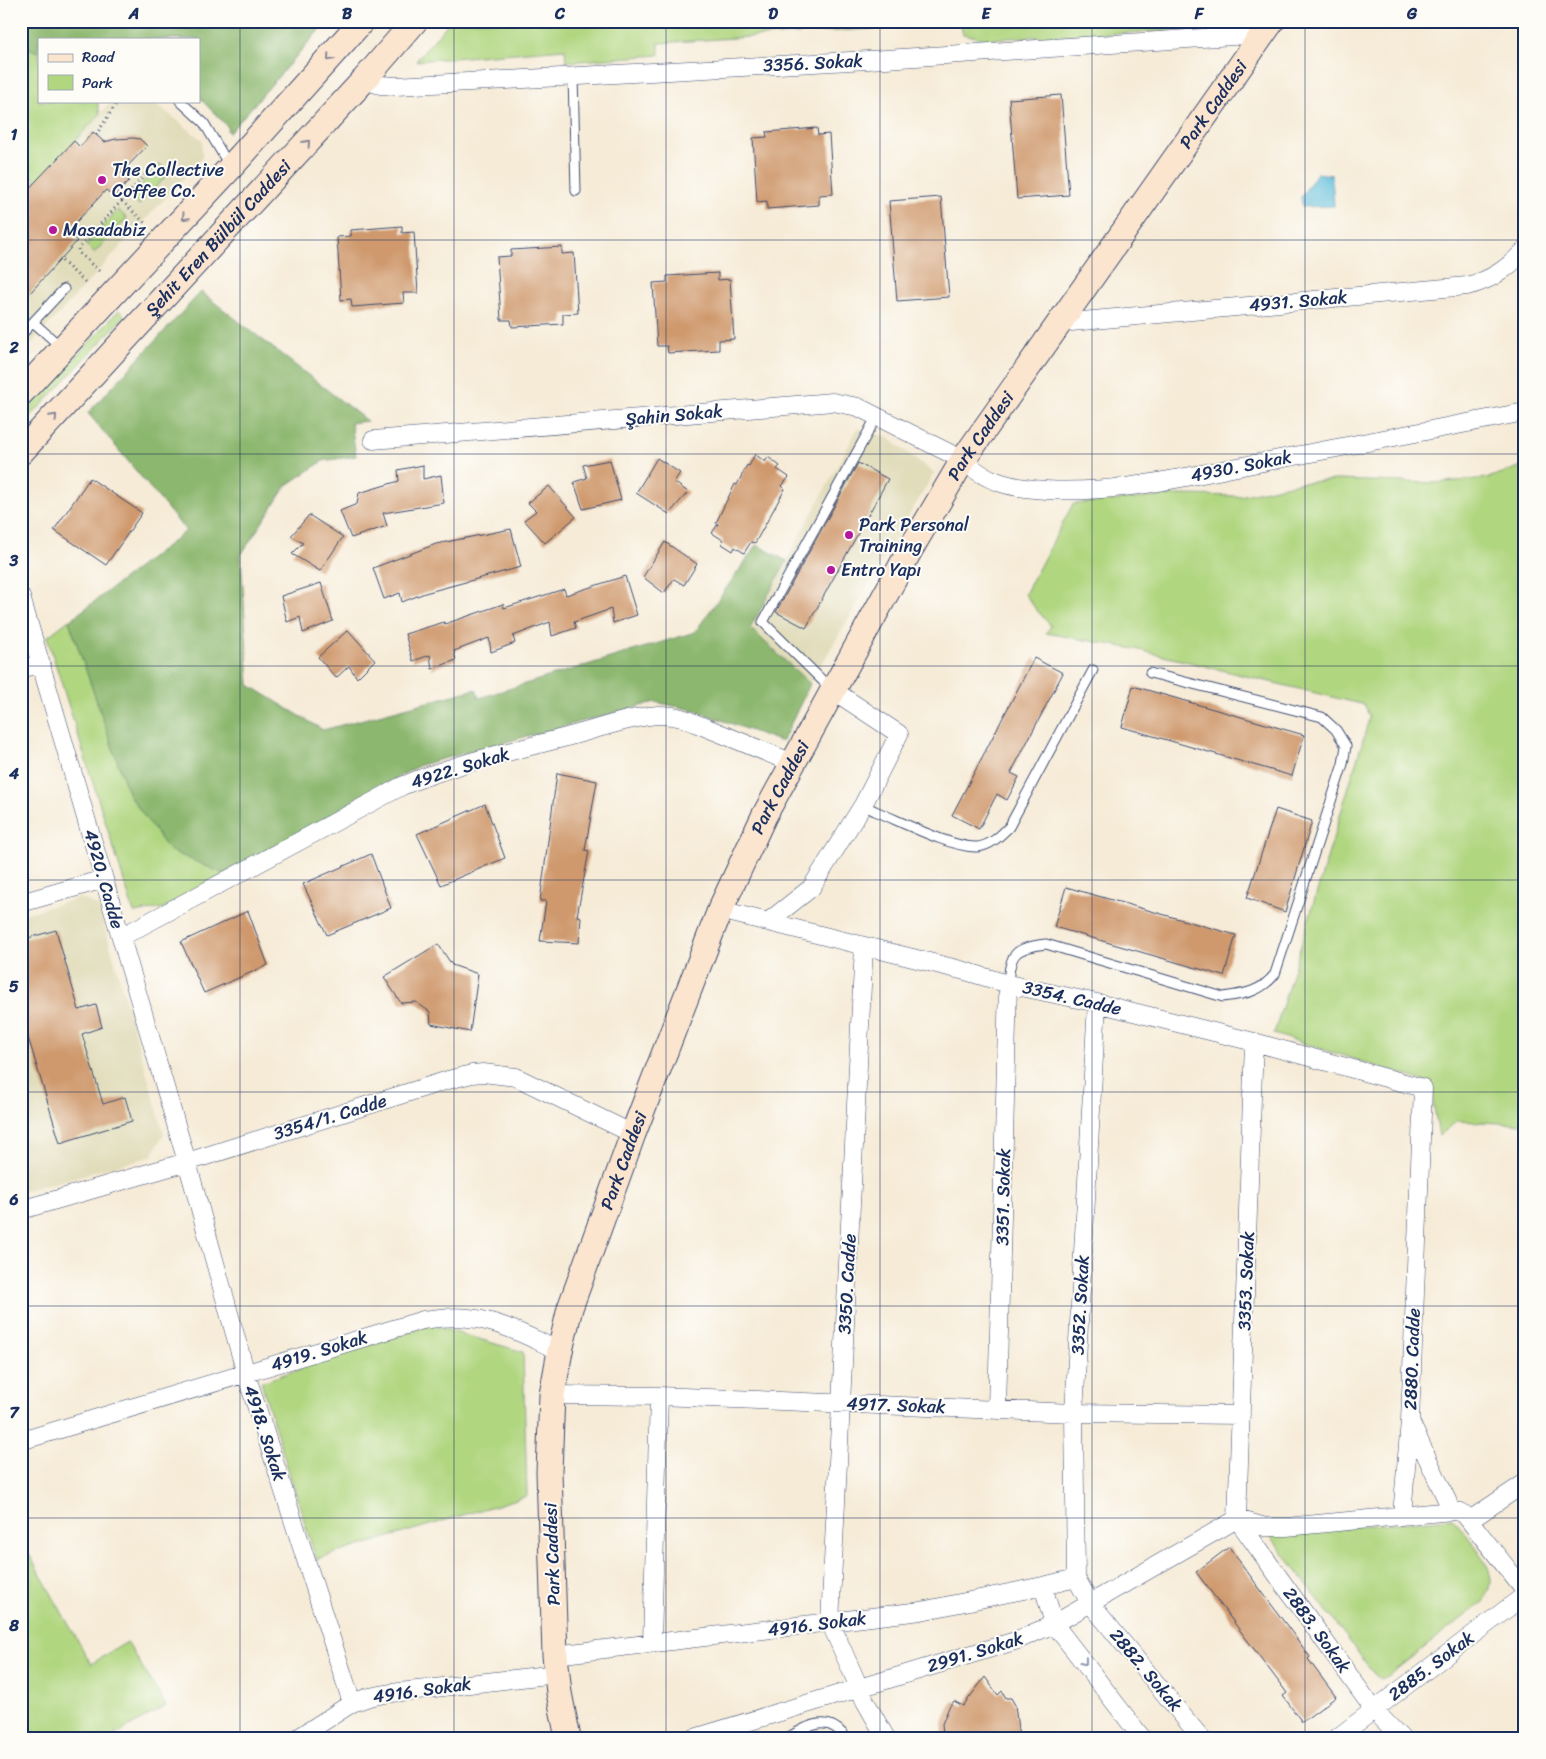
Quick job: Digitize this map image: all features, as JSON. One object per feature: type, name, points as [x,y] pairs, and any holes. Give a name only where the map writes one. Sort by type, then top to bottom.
[{"type":"street","points":[[21,393],[231,167],[362,21]]},
{"type":"street","name":"Şehit Eren Bülbül Caddesi","points":[[21,452],[364,80],[415,21]]},
{"type":"street","name":"3356. Sokak","points":[[364,80],[380,85],[396,86],[886,59],[1268,27]]},
{"type":"street","name":"Park Caddesi","points":[[568,1738],[556,1665],[549,1472],[552,1394],[570,1308],[633,1134],[720,910],[764,816],[919,534],[963,460],[1268,27]]},
{"type":"street","name":"4931. Sokak","points":[[1060,322],[1467,286],[1494,277],[1512,264],[1525,250]]},
{"type":"street","points":[[137,269],[166,296]]},
{"type":"street","name":"Şahin Sokak","points":[[373,440],[821,402],[858,406],[963,460]]},
{"type":"street","name":"4930. Sokak","points":[[963,460],[975,472],[989,479],[1008,484],[1044,490],[1107,489],[1151,483],[1525,412]]},
{"type":"street","name":"4920. Cadde","points":[[21,597],[187,1162]]},
{"type":"street","points":[[21,669],[40,663]]},
{"type":"street","points":[[769,922],[811,888],[863,804],[899,734],[834,691]]},
{"type":"street","name":"4922. Sokak","points":[[121,937],[394,791],[424,777],[473,762],[629,721],[657,715],[671,715],[793,763]]},
{"type":"street","points":[[21,903],[104,879]]},
{"type":"street","name":"3354. Cadde","points":[[720,910],[965,971],[1008,984],[1097,1003],[1254,1042],[1423,1088]]},
{"type":"street","name":"3350. Cadde","points":[[830,1622],[864,946]]},
{"type":"street","name":"3351. Sokak","points":[[997,1410],[1008,984]]},
{"type":"street","name":"3352. Sokak","points":[[1090,1603],[1076,1578],[1074,1412],[1097,1003]]},
{"type":"street","name":"3353. Sokak","points":[[1236,1519],[1254,1042]]},
{"type":"street","name":"3354/1. Cadde","points":[[21,1210],[187,1162],[472,1074],[505,1075],[526,1081],[633,1134]]},
{"type":"street","name":"2880. Cadde","points":[[1423,1088],[1410,1421],[1452,1511]]},
{"type":"street","name":"4918. Sokak","points":[[187,1162],[246,1374],[352,1702]]},
{"type":"street","name":"4919. Sokak","points":[[21,1441],[423,1320],[447,1317],[493,1322],[560,1351]]},
{"type":"street","name":"4917. Sokak","points":[[552,1394],[659,1396],[997,1410],[1241,1415]]},
{"type":"street","points":[[652,1643],[659,1396]]},
{"type":"street","points":[[1402,1515],[1410,1421]]},
{"type":"street","points":[[1470,1520],[1525,1483]]},
{"type":"street","points":[[1236,1519],[1265,1527],[1286,1527],[1402,1515],[1461,1512],[1470,1520],[1525,1591]]},
{"type":"street","name":"2991. Sokak","points":[[694,1738],[996,1647],[1054,1624],[1236,1519]]},
{"type":"street","name":"2883. Sokak","points":[[1236,1519],[1374,1710],[1400,1738]]},
{"type":"street","name":"4916. Sokak","points":[[298,1738],[352,1702],[369,1697],[556,1665],[652,1643],[921,1611],[1076,1578]]},
{"type":"street","points":[[1043,1586],[1054,1624],[1142,1738]]},
{"type":"street","name":"2885. Sokak","points":[[1337,1738],[1525,1595]]},
{"type":"street","name":"2882. Sokak","points":[[1090,1603],[1201,1738]]},
{"type":"street","points":[[830,1622],[871,1713],[886,1738]]},
{"type":"lane","points":[[573,76],[576,191]]},
{"type":"lane","points":[[181,102],[204,123],[231,167]]},
{"type":"lane","points":[[21,335],[64,290]]},
{"type":"lane","points":[[34,322],[63,348]]},
{"type":"lane","points":[[834,691],[763,622],[877,416]]},
{"type":"lane","points":[[863,804],[875,811],[957,844],[978,847],[996,840],[1009,827],[1094,670]]},
{"type":"lane","points":[[1008,984],[1009,967],[1012,957],[1027,946],[1046,944],[1223,997],[1248,994],[1268,984],[1275,974],[1343,764],[1346,746],[1336,730],[1322,717],[1150,673]]},
{"type":"lane","points":[[788,1738],[809,1725],[822,1723],[833,1726],[841,1731],[846,1738]]},
{"type":"path","points":[[96,135],[117,102]]},
{"type":"path","points":[[99,271],[78,250],[155,164]]},
{"type":"path","points":[[122,201],[146,224]]},
{"type":"path","points":[[62,261],[87,284]]},
{"type":"shaded area","points":[[111,102],[143,102],[160,107],[202,140],[202,158],[21,355],[21,197]]},
{"type":"shaded area","points":[[21,162],[37,181],[21,197]]},
{"type":"shaded area","points":[[858,428],[887,437],[934,473],[810,684],[750,628]]},
{"type":"shaded area","points":[[79,898],[99,906],[164,1134],[152,1156],[21,1192],[21,915]]},
{"type":"green space","points":[[21,21],[327,21],[229,133],[228,127],[200,98],[200,38],[38,38],[38,102],[97,102],[100,114],[37,181],[21,162]]},
{"type":"green space","points":[[21,21],[327,21],[229,133],[228,127],[200,98],[200,38],[38,38],[38,52],[21,46]]},
{"type":"green space","points":[[450,21],[1233,21],[1215,29],[986,39],[963,34],[960,23],[659,43],[659,55],[566,62],[565,49],[416,61]]},
{"type":"green space","points":[[160,164],[169,173],[139,205],[130,197]]},
{"type":"green space","points":[[118,210],[127,218],[94,253],[86,245]]},
{"type":"green space","points":[[201,292],[367,421],[351,423],[356,456],[323,461],[286,486],[241,555],[249,685],[323,730],[476,689],[479,698],[695,632],[757,545],[787,561],[750,628],[810,684],[782,742],[694,710],[655,702],[420,765],[224,874],[169,850],[129,795],[69,621],[186,531],[88,413]]},
{"type":"green space","points":[[119,310],[125,316],[21,427],[21,416]]},
{"type":"green space","points":[[1525,465],[1525,1124],[1457,1121],[1439,1136],[1430,1083],[1274,1034],[1368,723],[1369,716],[1365,705],[1135,649],[1046,633],[1051,626],[1025,594],[1073,504],[1179,495],[1240,496],[1298,483],[1336,480],[1435,483],[1488,478]]},
{"type":"green space","points":[[69,620],[129,795],[224,874],[164,908],[134,913],[47,637]]},
{"type":"green space","points":[[431,1325],[523,1352],[527,1496],[316,1559],[261,1382]]},
{"type":"green space","points":[[1525,1491],[1525,1532],[1517,1496]]},
{"type":"green space","points":[[1452,1518],[1487,1565],[1491,1581],[1488,1592],[1483,1602],[1389,1675],[1380,1679],[1374,1674],[1269,1534]]},
{"type":"green space","points":[[21,1540],[91,1664],[127,1642],[166,1706],[110,1738],[36,1738],[21,1710]]},
{"type":"water","points":[[1317,173],[1332,175],[1334,206],[1302,207],[1301,197]]},
{"type":"building","points":[[1061,95],[1069,195],[1017,199],[1009,99]]},
{"type":"building","points":[[817,128],[818,135],[829,134],[833,194],[819,195],[819,205],[767,209],[767,201],[757,202],[753,138],[767,137],[766,132]]},
{"type":"building","points":[[93,132],[104,142],[133,138],[140,139],[147,146],[121,173],[129,181],[114,197],[106,190],[67,232],[77,241],[21,303],[21,197],[74,141],[80,147]]},
{"type":"building","points":[[941,197],[949,297],[897,301],[889,201]]},
{"type":"building","points":[[402,226],[402,233],[414,232],[418,293],[403,293],[404,303],[352,307],[351,299],[341,300],[337,237],[351,236],[351,230]]},
{"type":"building","points":[[562,247],[562,254],[574,253],[578,313],[563,314],[563,324],[512,327],[511,320],[501,320],[497,257],[511,256],[511,250]]},
{"type":"building","points":[[718,273],[718,280],[730,279],[734,339],[719,340],[719,350],[668,353],[667,346],[657,346],[653,283],[667,282],[667,276]]},
{"type":"building","points":[[755,454],[765,462],[768,457],[780,466],[777,469],[789,477],[782,486],[785,489],[755,543],[751,542],[744,553],[735,547],[733,551],[722,544],[723,540],[712,533],[718,524],[716,523],[735,484],[737,485]]},
{"type":"building","points":[[657,458],[680,473],[674,482],[688,492],[669,514],[636,493]]},
{"type":"building","points":[[610,460],[621,500],[583,509],[574,482],[587,478],[583,465]]},
{"type":"building","points":[[858,463],[888,479],[806,628],[776,612]]},
{"type":"building","points":[[423,465],[423,479],[441,475],[444,503],[383,513],[387,526],[351,538],[340,511],[357,504],[359,493],[399,481],[398,470]]},
{"type":"building","points":[[90,478],[142,513],[106,565],[54,530]]},
{"type":"building","points":[[549,486],[576,517],[545,543],[524,520],[536,511],[528,503]]},
{"type":"building","points":[[309,515],[343,537],[320,571],[292,554],[303,543],[291,536]]},
{"type":"building","points":[[511,529],[521,567],[425,593],[402,602],[400,593],[384,599],[373,568],[436,544]]},
{"type":"building","points":[[665,542],[697,564],[684,585],[674,579],[664,593],[643,577]]},
{"type":"building","points":[[625,576],[637,615],[613,623],[611,609],[574,622],[576,628],[552,636],[550,622],[513,636],[515,643],[491,652],[489,638],[454,651],[456,660],[432,669],[430,655],[413,661],[405,634],[444,622],[445,624],[503,604],[504,608],[564,589],[566,595]]},
{"type":"building","points":[[321,583],[333,621],[303,633],[300,617],[287,622],[281,596]]},
{"type":"building","points":[[348,630],[375,660],[357,678],[349,666],[336,678],[318,657]]},
{"type":"building","points":[[1034,658],[1063,673],[1011,773],[1019,777],[1007,800],[997,794],[979,829],[952,815]]},
{"type":"building","points":[[1133,686],[1304,735],[1292,776],[1122,727]]},
{"type":"building","points":[[557,773],[597,781],[585,850],[589,851],[577,916],[581,917],[579,943],[540,941],[546,901],[540,901]]},
{"type":"building","points":[[485,804],[505,858],[441,885],[417,834]]},
{"type":"building","points":[[1276,809],[1312,821],[1285,912],[1247,898]]},
{"type":"building","points":[[371,854],[391,908],[327,935],[303,884]]},
{"type":"building","points":[[1066,887],[1236,935],[1224,976],[1054,927]]},
{"type":"building","points":[[248,911],[268,965],[204,993],[181,942]]},
{"type":"building","points":[[56,930],[79,1010],[96,1005],[102,1027],[82,1034],[103,1104],[125,1097],[132,1121],[60,1143],[21,1014],[21,940]]},
{"type":"building","points":[[438,944],[452,965],[478,974],[470,1032],[431,1024],[430,1012],[416,1002],[401,1003],[384,977]]},
{"type":"building","points":[[1229,1547],[1310,1657],[1308,1659],[1336,1697],[1302,1722],[1283,1696],[1287,1693],[1196,1572]]},
{"type":"building","points":[[985,1677],[998,1695],[1002,1691],[1006,1698],[1011,1698],[1015,1705],[1019,1738],[949,1738],[943,1734],[942,1724],[949,1707],[954,1701],[963,1706]]},
{"type":"place","name":"The Collective Coffee Co.","points":[[102,180]]},
{"type":"place","name":"Masadabiz","points":[[53,230]]},
{"type":"place","name":"Park Personal Training","points":[[849,535]]},
{"type":"place","name":"Entro Yapı","points":[[831,570]]}]
